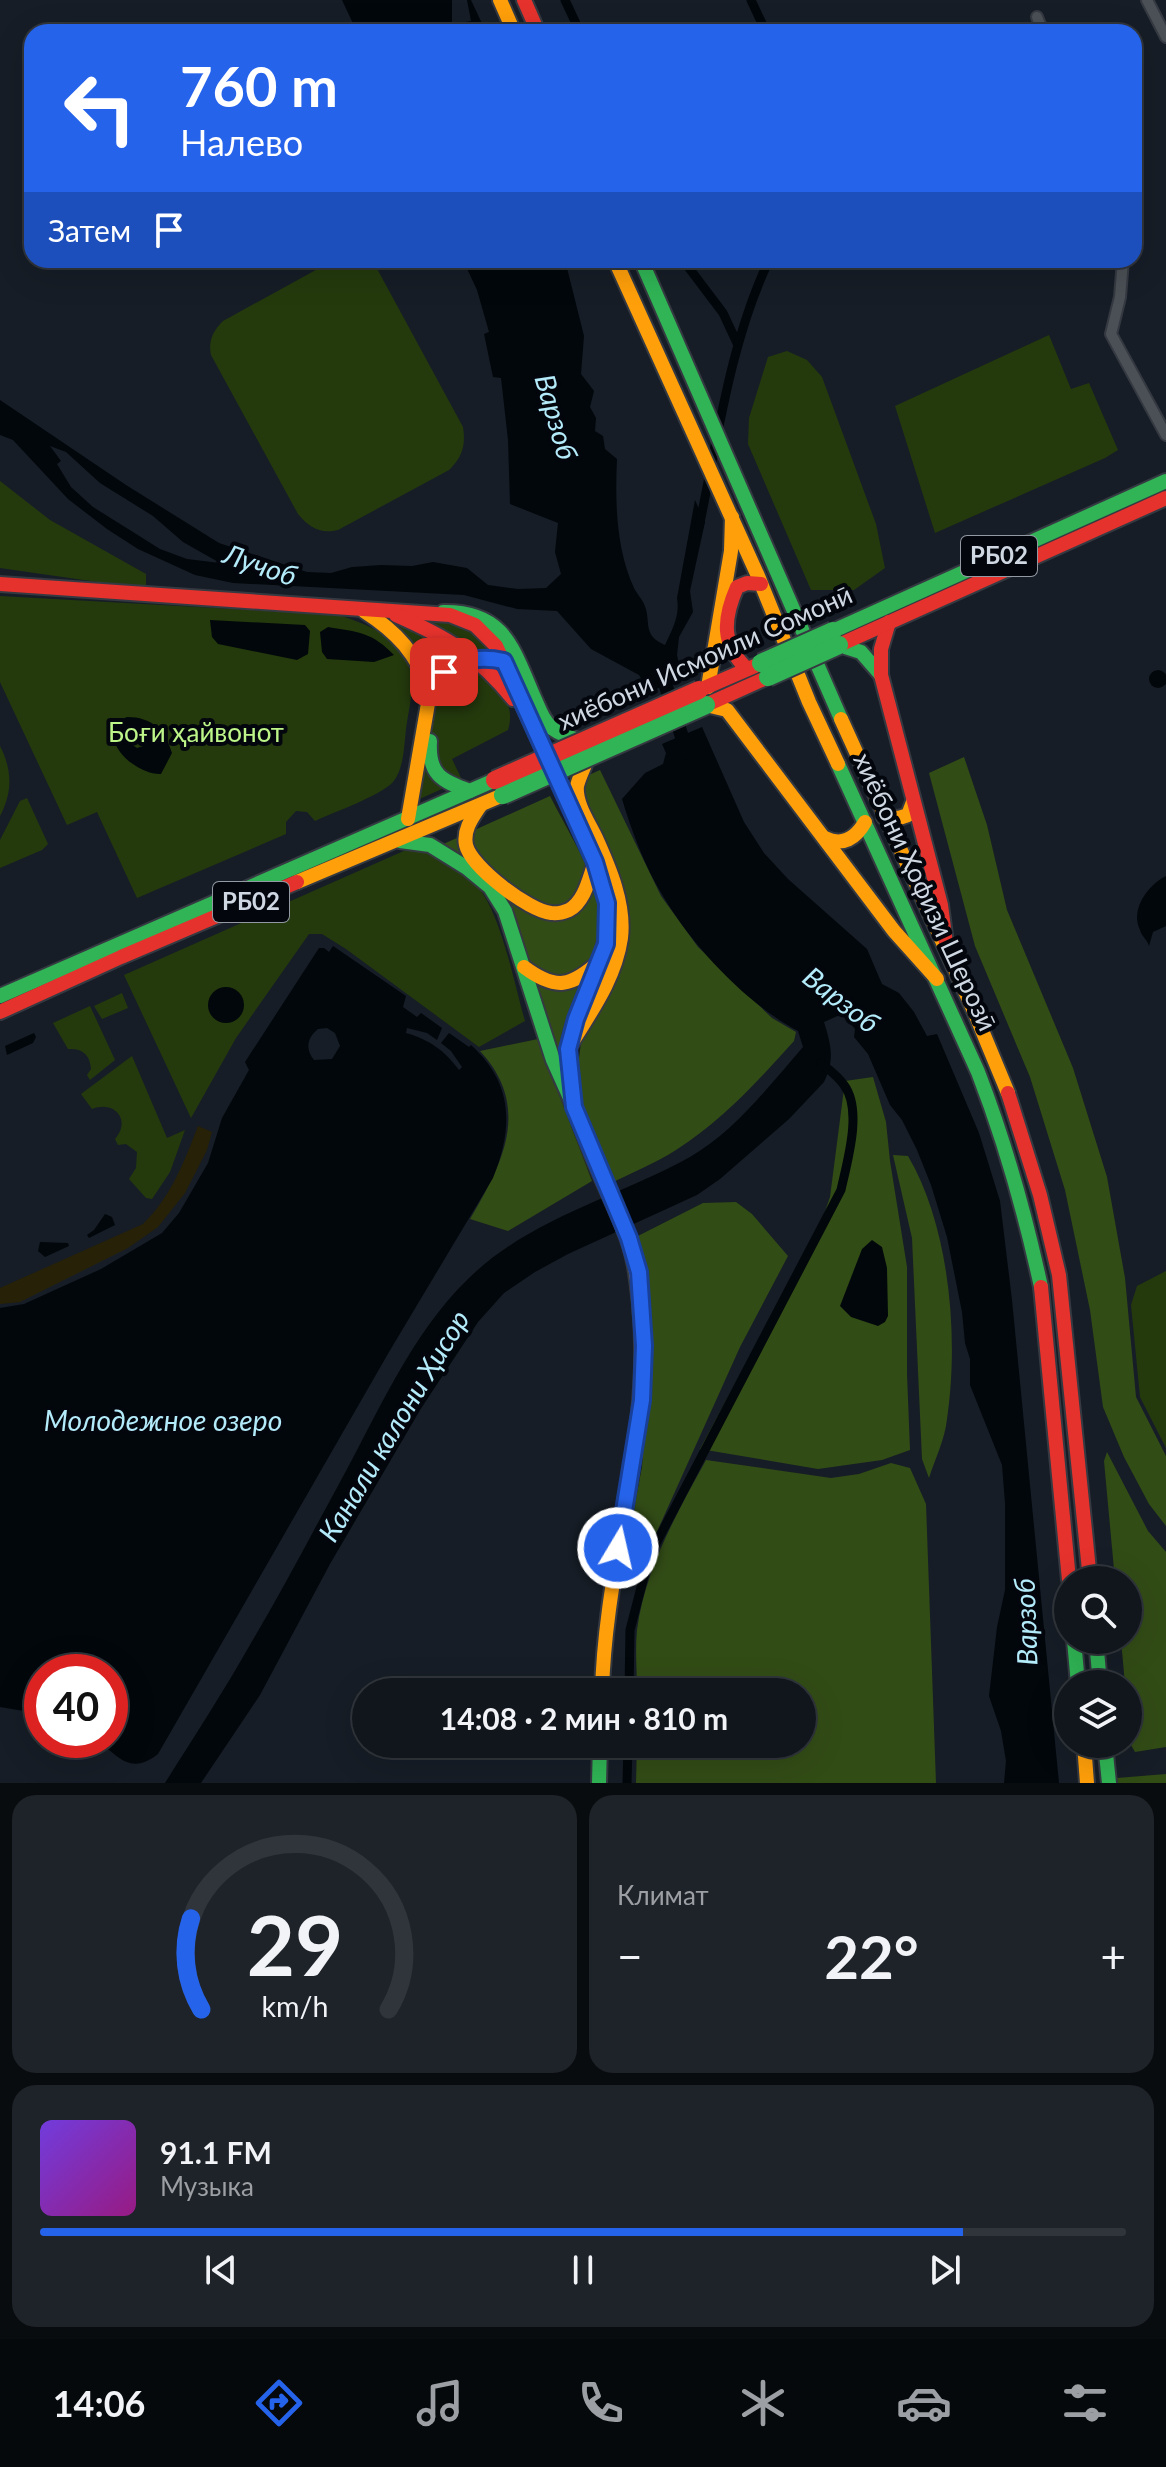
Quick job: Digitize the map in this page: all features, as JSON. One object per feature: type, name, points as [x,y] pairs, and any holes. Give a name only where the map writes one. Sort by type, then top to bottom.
[{"type":"main road","points":[[500,0],[510,24]]},
{"type":"main road","points":[[524,0],[534,24]]},
{"type":"main road","name":"хиёбони Ҳофизи Шерозӣ","points":[[619,268],[732,517],[809,702],[955,1019],[997,1122],[1033,1249],[1046,1332],[1068,1566]]},
{"type":"main road","points":[[627,286],[640,283],[645,268]]},
{"type":"main road","name":"хиёбони Ҳофизи Шерозӣ","points":[[645,268],[884,817],[974,1011],[1012,1106],[1040,1195],[1056,1261],[1089,1566]]},
{"type":"main road","points":[[648,334],[658,325],[669,324]]},
{"type":"main road","name":"хиёбони Исмоили Сомонӣ","points":[[0,1012],[121,957],[398,841],[499,787],[836,638],[1166,481]]},
{"type":"main road","name":"хиёбони Исмоили Сомонӣ","points":[[836,638],[889,622],[1166,498]]},
{"type":"main road","points":[[732,517],[731,551],[704,694],[727,710],[839,860],[915,957],[937,979]]},
{"type":"main road","points":[[759,670],[732,656],[727,646],[737,587],[747,583],[761,584]]},
{"type":"main road","points":[[0,584],[392,613],[459,610],[475,612],[487,618],[507,641],[544,719],[551,728],[585,749],[577,787],[579,801],[617,890],[621,922],[618,957],[597,1001],[568,1049]]},
{"type":"main road","points":[[364,611],[398,633],[411,648],[430,692]]},
{"type":"main road","points":[[443,612],[478,626],[489,635],[491,663]]},
{"type":"main road","points":[[392,613],[454,641],[491,663],[528,719],[595,862],[607,903],[608,927],[600,961],[576,1019],[568,1049],[574,1107]]},
{"type":"main road","points":[[889,622],[881,649],[881,675],[941,905],[947,951]]},
{"type":"main road","points":[[836,638],[865,655],[881,675]]},
{"type":"main road","points":[[408,819],[430,692],[444,672],[454,665],[491,663]]},
{"type":"main road","points":[[491,663],[462,671],[449,679],[437,700],[429,746],[433,769],[446,782],[476,798],[466,830],[468,851],[473,861],[484,873],[542,910],[554,914],[569,910],[579,900],[595,862]]},
{"type":"main road","name":"хиёбони Исмоили Сомонӣ","points":[[704,694],[735,692],[759,670]]},
{"type":"main road","points":[[727,710],[735,692]]},
{"type":"main road","name":"хиёбони Исмоили Сомонӣ","points":[[0,996],[408,819],[476,798]]},
{"type":"main road","points":[[884,817],[899,819],[907,816],[912,811],[913,802]]},
{"type":"main road","points":[[825,838],[836,843],[851,839],[865,822]]},
{"type":"main road","points":[[398,841],[430,845],[467,868],[490,887],[505,911],[553,1060],[635,1255],[644,1346],[642,1400],[603,1648],[602,1678]]},
{"type":"main road","points":[[524,967],[537,979],[562,985],[576,981],[600,961]]},
{"type":"main road","points":[[955,1019],[974,1011]]},
{"type":"main road","points":[[599,1783],[600,1758]]},
{"type":"main road","points":[[1085,1758],[1087,1783]]},
{"type":"main road","points":[[1106,1758],[1109,1783]]},
{"type":"street","points":[[1147,0],[1166,37]]},
{"type":"street","points":[[1037,17],[1040,24]]},
{"type":"street","points":[[1122,268],[1120,297],[1111,334],[1166,435]]},
{"type":"green space","points":[[319,268],[377,268],[463,427],[460,456],[449,470],[338,530],[326,531],[311,526],[298,514],[211,355],[214,332],[223,321]]},
{"type":"green space","points":[[1049,335],[1071,389],[1089,383],[1118,450],[935,533],[895,406]]},
{"type":"green space","points":[[787,351],[807,360],[822,377],[876,524],[885,568],[854,590],[811,590],[748,444],[749,418],[768,357]]},
{"type":"green space","points":[[0,481],[50,520],[146,574],[146,589],[0,568]]},
{"type":"green space","name":"Боғи ҳайвонот","points":[[0,596],[339,615],[362,624],[384,635],[401,651],[411,674],[411,694],[399,771],[393,782],[368,798],[315,821],[307,812],[296,811],[286,822],[286,834],[137,898],[97,812],[67,825],[0,682]]},
{"type":"green space","points":[[409,617],[473,626],[496,655],[479,652]]},
{"type":"green space","points":[[399,622],[470,657],[434,677],[389,623]]},
{"type":"green space","points":[[476,664],[497,685],[507,701],[508,730],[452,759],[462,780],[415,801],[440,683]]},
{"type":"green space","points":[[0,746],[9,781],[0,816]]},
{"type":"green space","points":[[964,757],[987,825],[1007,910],[1073,1068],[1107,1177],[1125,1278],[1136,1397],[1166,1456],[1166,1526],[1149,1504],[1124,1457],[1103,1407],[1090,1310],[1065,1190],[1030,1077],[975,946],[929,773]]},
{"type":"green space","points":[[600,770],[661,896],[698,947],[772,1018],[796,1032],[794,1041],[767,1071],[709,1126],[668,1155],[609,1184],[574,1093],[582,1036],[619,957],[580,779]]},
{"type":"green space","points":[[550,796],[592,880],[601,915],[597,951],[566,1024],[559,1054],[507,909],[439,846]]},
{"type":"green space","points":[[27,798],[48,844],[42,850],[0,868],[0,840],[20,801]]},
{"type":"green space","points":[[424,842],[461,870],[483,893],[505,946],[525,1021],[479,1047],[346,949],[322,934],[309,934],[236,1038],[191,1118],[124,975]]},
{"type":"green space","points":[[122,993],[128,1008],[102,1019],[94,1006]]},
{"type":"green space","points":[[90,1006],[115,1060],[90,1080],[87,1056],[82,1051],[68,1049],[53,1023]]},
{"type":"green space","points":[[538,1039],[592,1181],[508,1231],[470,1219],[493,1177],[507,1135],[505,1093],[496,1072],[480,1051]]},
{"type":"green space","points":[[132,1056],[167,1138],[185,1130],[170,1172],[152,1199],[146,1198],[129,1179],[136,1168],[137,1152],[126,1144],[118,1145],[115,1139],[122,1125],[118,1114],[107,1107],[92,1109],[81,1094]]},
{"type":"green space","points":[[873,1077],[886,1122],[907,1267],[910,1450],[882,1460],[818,1469],[700,1449],[821,1223],[830,1197],[845,1081]]},
{"type":"green space","points":[[893,1155],[908,1156],[922,1184],[934,1216],[948,1284],[952,1354],[947,1419],[929,1478],[922,1459],[912,1238]]},
{"type":"green space","points":[[736,1202],[752,1214],[788,1256],[740,1347],[646,1556],[626,1551],[642,1467],[647,1393],[632,1239],[703,1203]]},
{"type":"green space","points":[[1166,1271],[1166,1448],[1140,1397],[1131,1305],[1137,1286]]},
{"type":"green space","points":[[1107,1452],[1148,1531],[1166,1552],[1166,1747],[1142,1751],[1142,1670],[1124,1670],[1122,1654],[1142,1654],[1142,1566],[1114,1566],[1104,1461]]},
{"type":"green space","points":[[706,1460],[831,1478],[859,1474],[891,1463],[910,1468],[926,1504],[936,1783],[636,1783],[637,1758],[816,1758],[816,1678],[637,1678],[637,1630],[641,1607],[655,1563]]},
{"type":"green space","points":[[1166,1774],[1166,1783],[1118,1783],[1117,1778]]},
{"type":"sand","points":[[198,1126],[212,1132],[207,1150],[185,1193],[158,1227],[128,1248],[20,1302],[0,1304],[0,1288],[143,1224],[169,1191]]},
{"type":"water","points":[[342,0],[452,0],[452,24],[353,24]]},
{"type":"water","points":[[467,0],[471,0],[482,24],[452,24],[471,21]]},
{"type":"water","name":"Лучоб","points":[[467,268],[567,268],[584,336],[581,374],[594,391],[590,407],[596,418],[595,431],[603,436],[605,449],[617,459],[617,508],[623,557],[646,610],[650,632],[665,645],[677,616],[677,598],[695,500],[705,522],[690,591],[693,612],[679,637],[677,655],[682,678],[649,692],[639,675],[591,649],[557,611],[517,609],[464,595],[233,583],[195,575],[138,549],[107,529],[68,499],[13,440],[0,435],[0,400],[219,543],[307,572],[331,573],[352,567],[412,566],[433,562],[467,568],[488,585],[518,589],[546,588],[561,574],[555,552],[558,523],[510,504],[508,440],[501,378],[493,377],[484,334],[489,332],[477,290]],"holes":[[[50,446],[66,452],[100,483],[153,516],[183,542],[220,563],[187,559],[160,549],[93,507],[71,487],[57,464],[61,461]]]},
{"type":"water","points":[[210,620],[305,625],[310,631],[308,654],[297,660],[218,644],[212,637]]},
{"type":"water","points":[[328,627],[371,637],[394,655],[374,662],[327,659],[322,652],[320,632]]},
{"type":"water","points":[[1158,670],[1167,679],[1158,688],[1149,679]]},
{"type":"water","points":[[127,717],[144,719],[156,726],[166,738],[172,753],[161,774],[137,767],[123,755],[114,740],[114,731],[120,720]],"holes":[[[137,730],[149,737],[146,745],[137,748],[131,744],[128,735]]]},
{"type":"water","name":"Канали калони Ҳисор","points":[[702,727],[744,822],[764,853],[788,879],[867,949],[882,984],[899,993],[927,1036],[937,1034],[979,1133],[1000,1201],[1054,1732],[1054,1758],[1057,1758],[1059,1783],[1004,1783],[1006,1761],[1001,1731],[989,1696],[1005,1590],[1002,1465],[970,1385],[970,1359],[962,1312],[947,1237],[931,1185],[917,1150],[902,1120],[890,1105],[868,1054],[854,1037],[855,1029],[842,1014],[824,1022],[831,1052],[824,1082],[789,1119],[720,1179],[697,1195],[535,1272],[504,1293],[478,1322],[420,1410],[330,1564],[260,1695],[201,1783],[165,1783],[274,1604],[396,1376],[448,1301],[492,1258],[518,1240],[574,1210],[662,1172],[706,1146],[751,1107],[803,1047],[798,1031],[760,1006],[705,954],[675,915],[650,873],[622,799],[645,773],[663,764],[666,753],[662,744]]},
{"type":"water","points":[[1166,876],[1166,926],[1153,932],[1149,946],[1141,932],[1137,914],[1142,898]]},
{"type":"water","name":"Молодежное озеро","points":[[333,946],[406,996],[403,1007],[417,1017],[421,1013],[442,1028],[437,1040],[427,1033],[407,1028],[406,1033],[436,1047],[459,1070],[462,1067],[441,1043],[449,1033],[469,1047],[471,1045],[485,1060],[495,1075],[506,1107],[500,1160],[493,1178],[389,1352],[158,1754],[133,1764],[119,1758],[128,1758],[128,1654],[24,1654],[24,1711],[0,1707],[0,1308],[24,1304],[101,1269],[162,1233],[179,1213],[208,1163],[222,1118],[249,1070],[245,1062],[319,948],[329,952]],"holes":[[[327,1028],[335,1033],[340,1046],[332,1059],[314,1060],[308,1048],[311,1036],[318,1029]]]},
{"type":"water","points":[[226,987],[239,992],[244,1005],[239,1018],[226,1023],[213,1018],[208,1005],[213,992]]},
{"type":"water","points":[[34,1033],[33,1043],[7,1055],[5,1046]]},
{"type":"water","points":[[105,1214],[112,1217],[115,1225],[89,1238],[87,1235]]},
{"type":"water","points":[[872,1240],[882,1247],[887,1268],[888,1316],[878,1326],[851,1317],[840,1306],[862,1249]]},
{"type":"water","points":[[40,1242],[68,1243],[69,1246],[45,1257],[38,1251]]},
{"type":"waterway","points":[[565,0],[576,24]]},
{"type":"waterway","points":[[751,0],[762,24]]},
{"type":"waterway","points":[[689,268],[723,313],[737,343]]},
{"type":"waterway","points":[[699,527],[735,357],[766,268]]},
{"type":"waterway","name":"Варзоб","points":[[654,670],[664,680],[687,753]]},
{"type":"waterway","points":[[629,1678],[630,1630],[649,1557],[841,1190],[850,1151],[852,1108],[844,1085],[821,1063]]},
{"type":"waterway","points":[[627,1783],[628,1758]]},
{"type":"traffic: fast","points":[[644,268],[841,719]]},
{"type":"traffic: fast","points":[[833,631],[1166,481]]},
{"type":"traffic: fast","points":[[443,612],[464,613],[494,626],[504,636],[520,663],[547,722],[560,733],[582,741]]},
{"type":"traffic: fast","points":[[761,663],[833,631]]},
{"type":"traffic: fast","points":[[839,645],[861,652],[881,675]]},
{"type":"traffic: fast","points":[[768,677],[839,645]]},
{"type":"traffic: fast","points":[[503,795],[706,705]]},
{"type":"traffic: fast","points":[[538,738],[587,841],[607,902],[605,940],[572,1030],[568,1070],[571,1093],[586,1140],[624,1229]]},
{"type":"traffic: fast","points":[[430,741],[431,761],[438,775],[470,791]]},
{"type":"traffic: fast","points":[[838,764],[978,1072],[1014,1178],[1041,1287]]},
{"type":"traffic: fast","points":[[0,996],[495,780]]},
{"type":"traffic: fast","points":[[400,841],[430,845],[490,887],[505,911],[553,1060],[574,1107]]},
{"type":"traffic: fast","points":[[1075,1654],[1077,1670]]},
{"type":"traffic: fast","points":[[1097,1654],[1099,1670]]},
{"type":"traffic: fast","points":[[599,1783],[600,1758]]},
{"type":"traffic: fast","points":[[1106,1758],[1109,1783]]},
{"type":"traffic: slow","points":[[500,0],[510,24]]},
{"type":"traffic: slow","points":[[619,268],[758,576],[809,702],[838,764]]},
{"type":"traffic: slow","points":[[708,687],[731,551],[732,517]]},
{"type":"traffic: slow","points":[[364,611],[404,645],[419,666],[430,692]]},
{"type":"traffic: slow","points":[[408,819],[430,692],[444,674],[461,664],[481,659],[504,661]]},
{"type":"traffic: slow","points":[[706,705],[727,710],[894,931],[937,979]]},
{"type":"traffic: slow","points":[[841,719],[1008,1093]]},
{"type":"traffic: slow","points":[[568,1049],[607,982],[618,953],[622,925],[615,887],[578,799],[577,786],[588,757]]},
{"type":"traffic: slow","points":[[297,882],[503,795]]},
{"type":"traffic: slow","points":[[884,817],[908,815],[913,802]]},
{"type":"traffic: slow","points":[[480,806],[466,834],[470,854],[489,876],[529,905],[551,913],[569,910],[583,895],[595,862]]},
{"type":"traffic: slow","points":[[825,838],[843,841],[857,833],[865,822]]},
{"type":"traffic: slow","points":[[524,967],[545,980],[563,983],[572,981],[600,961]]},
{"type":"traffic: slow","points":[[603,1678],[611,1595],[640,1402],[640,1305],[637,1276],[624,1229]]},
{"type":"traffic: slow","points":[[1085,1758],[1087,1783]]},
{"type":"traffic: jam","points":[[524,0],[534,24]]},
{"type":"traffic: jam","points":[[839,645],[1166,498]]},
{"type":"traffic: jam","points":[[747,669],[732,650],[727,620],[737,587],[747,583],[761,584]]},
{"type":"traffic: jam","points":[[0,584],[450,615],[475,625],[496,646],[538,738]]},
{"type":"traffic: jam","points":[[396,615],[431,631],[474,659],[513,699]]},
{"type":"traffic: jam","points":[[889,622],[881,649],[881,675],[941,905],[947,951]]},
{"type":"traffic: jam","points":[[702,689],[755,666]]},
{"type":"traffic: jam","points":[[706,705],[768,677]]},
{"type":"traffic: jam","points":[[495,780],[699,690]]},
{"type":"traffic: jam","points":[[0,1012],[297,882]]},
{"type":"traffic: jam","points":[[1008,1093],[1040,1195],[1059,1275],[1089,1566]]},
{"type":"traffic: jam","points":[[1041,1287],[1068,1566]]},
{"type":"route","points":[[444,672],[454,665],[478,658],[504,661],[595,862],[607,903],[606,944],[576,1019],[568,1049],[574,1107],[629,1238],[639,1272],[644,1346],[642,1400],[618,1548]]}]
